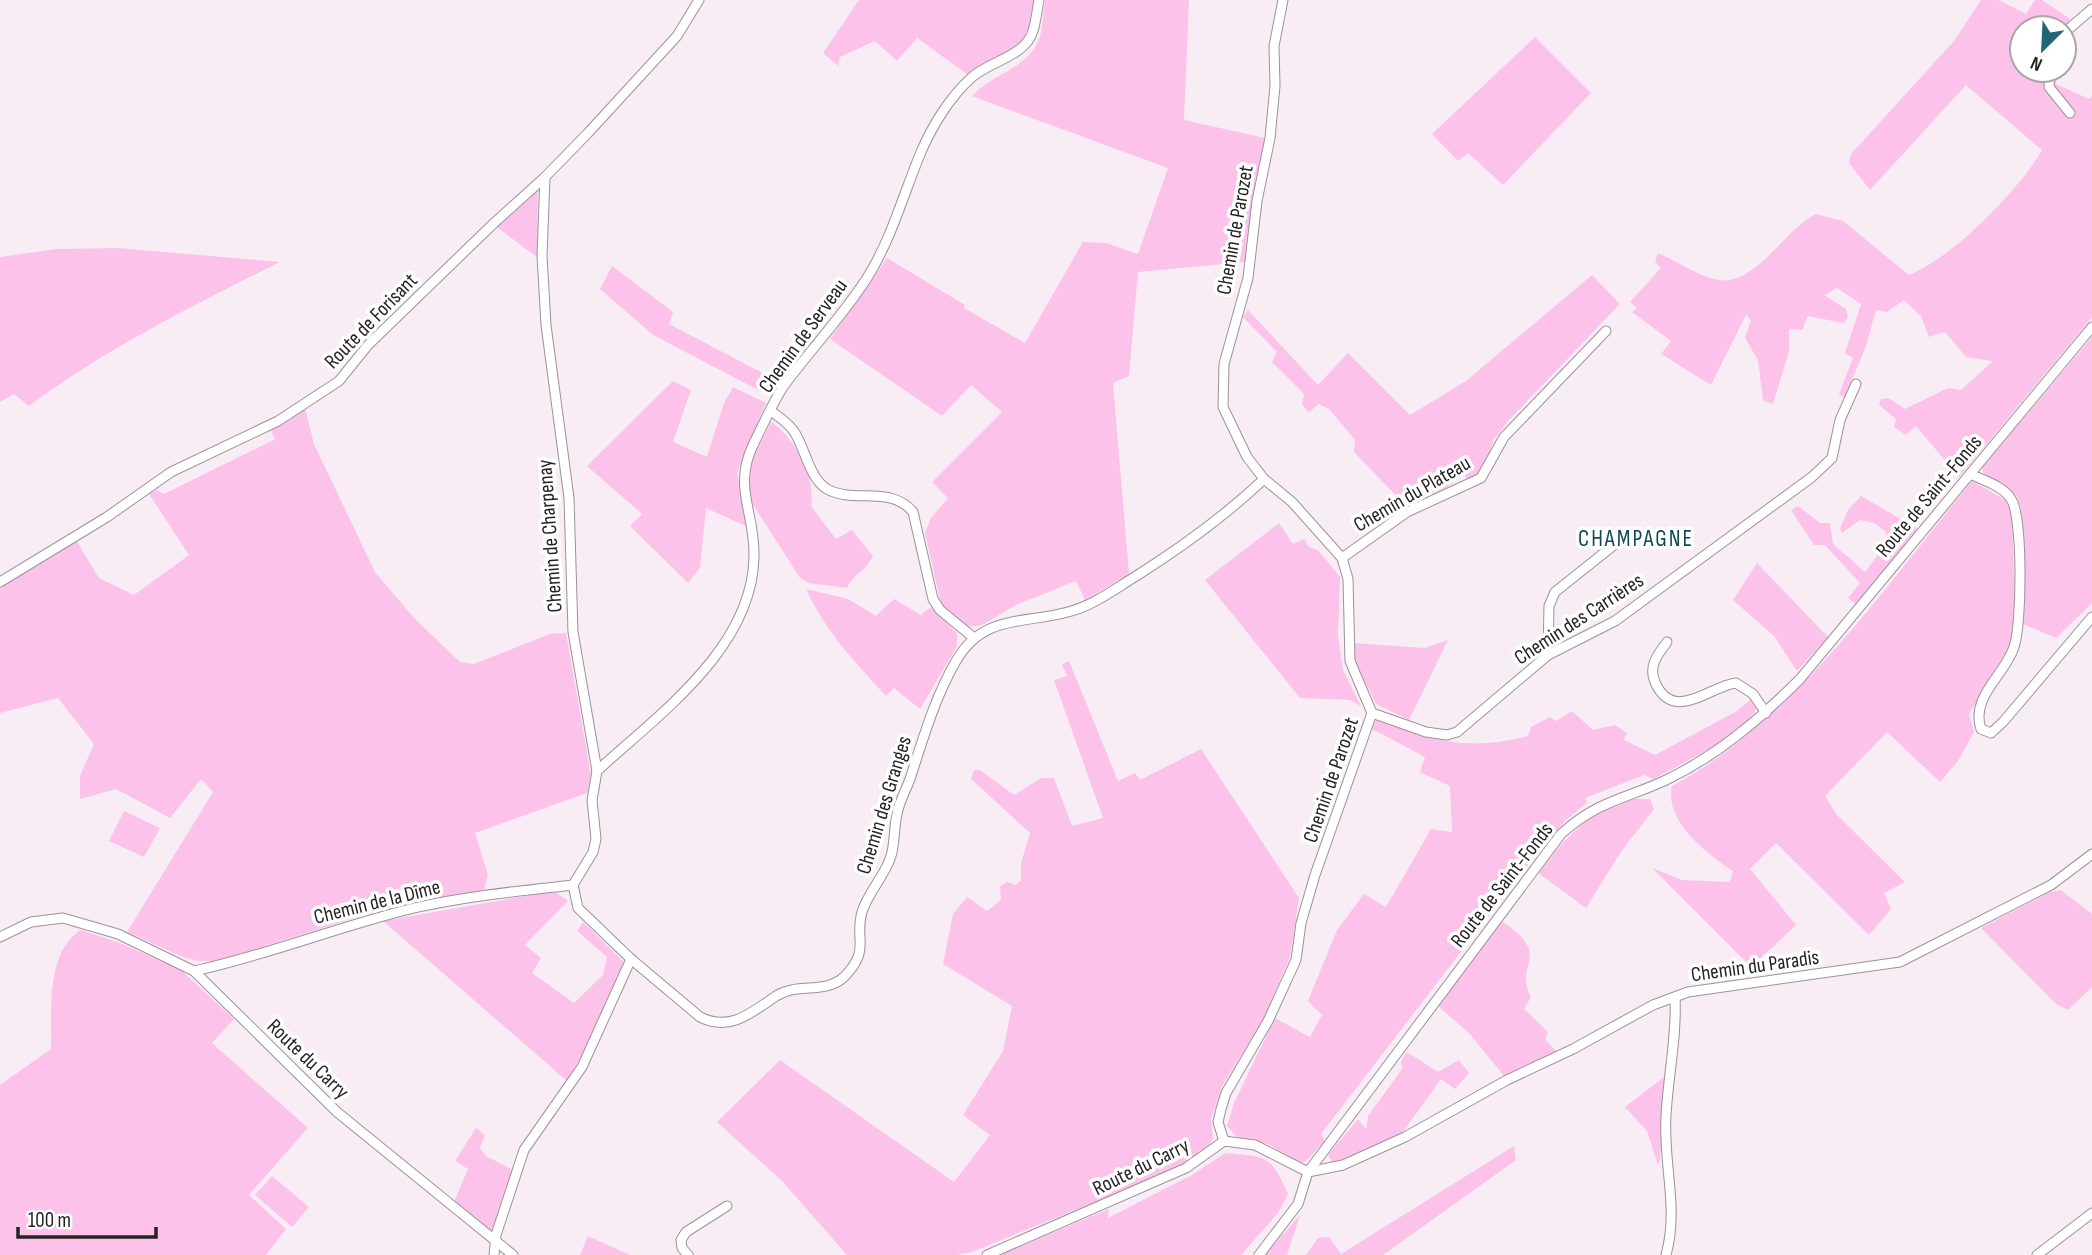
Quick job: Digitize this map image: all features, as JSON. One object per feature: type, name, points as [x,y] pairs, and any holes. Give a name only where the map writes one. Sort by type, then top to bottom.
[{"type":"street","name":"Route de Forisant","points":[[0,582],[107,517],[171,472],[278,421],[339,381],[368,345],[545,177],[677,36],[699,0]]},
{"type":"street","name":"Chemin de Serveau","points":[[597,771],[700,674],[739,619],[747,602],[754,566],[754,530],[745,499],[743,468],[782,388],[867,277],[895,225],[921,151],[940,116],[971,77],[1020,50],[1032,34],[1039,0]]},
{"type":"street","name":"Chemin de Parozet","points":[[1224,1141],[1218,1122],[1221,1109],[1268,1021],[1296,960],[1301,923],[1315,875],[1354,771],[1372,713],[1350,661],[1348,579],[1342,558],[1292,502],[1264,479],[1230,427],[1223,407],[1221,387],[1224,364],[1248,278],[1257,201],[1273,118],[1274,46],[1283,0]]},
{"type":"street","points":[[2078,21],[2092,9]]},
{"type":"street","points":[[2049,84],[2070,113]]},
{"type":"street","name":"Chemin de Charpenay","points":[[545,177],[541,256],[546,325],[569,498],[573,632],[597,771],[592,800],[596,839],[593,852],[573,885]]},
{"type":"street","name":"Route de Saint-Fonds","points":[[1259,1255],[1298,1204],[1308,1172],[1560,834],[1598,805],[1664,780],[1708,757],[1766,713],[1800,679],[2092,327]]},
{"type":"street","name":"Chemin du Plateau","points":[[1342,558],[1407,512],[1481,478],[1504,437],[1606,331]]},
{"type":"street","name":"Chemin des Carrières","points":[[1372,713],[1426,732],[1447,735],[1457,732],[1548,655],[1615,621],[1812,477],[1832,458],[1840,420],[1856,384]]},
{"type":"street","points":[[771,411],[794,430],[824,487],[837,493],[874,495],[905,502],[913,512],[933,599],[940,610],[974,638]]},
{"type":"street","points":[[1970,474],[2009,495],[2015,505],[2019,528],[2018,632],[2014,650],[1978,711],[1981,729],[1991,733],[2003,722],[2092,617]]},
{"type":"street","name":"Chemin des Granges","points":[[573,885],[578,908],[631,959],[700,1017],[711,1022],[725,1024],[743,1018],[795,988],[833,985],[846,975],[860,955],[862,912],[883,879],[892,854],[897,813],[927,728],[946,678],[974,638],[1007,622],[1065,613],[1086,606],[1174,552],[1240,502],[1264,479]]},
{"type":"street","points":[[1548,655],[1549,606],[1555,592],[1614,545]]},
{"type":"street","points":[[1667,642],[1653,667],[1654,681],[1667,696],[1685,702],[1698,699],[1725,684],[1735,683],[1753,694],[1766,713]]},
{"type":"street","name":"Chemin du Paradis","points":[[1308,1172],[1343,1165],[1405,1138],[1507,1080],[1573,1049],[1653,1005],[1688,992],[1900,962],[2050,885],[2092,854]]},
{"type":"street","name":"Chemin de la Dîme","points":[[194,971],[416,908],[573,885]]},
{"type":"street","name":"Route du Carry","points":[[0,937],[31,922],[63,918],[118,934],[194,971],[337,1112],[513,1255]]},
{"type":"street","points":[[494,1255],[496,1235],[524,1150],[582,1068],[631,959]]},
{"type":"street","points":[[1665,1255],[1674,1215],[1666,1154],[1666,1116],[1676,1020],[1675,997]]},
{"type":"street","points":[[1224,1141],[1255,1144],[1308,1172]]},
{"type":"street","name":"Route du Carry","points":[[987,1255],[1176,1173],[1224,1141]]},
{"type":"street","points":[[688,1255],[682,1248],[681,1240],[686,1232],[727,1206]]},
{"type":"street","points":[[2037,1255],[2092,1213]]},
{"type":"shaded area","points":[[859,0],[1039,0],[1032,34],[1020,49],[971,77],[917,38],[897,61],[875,41],[840,57],[838,66],[823,53]]},
{"type":"shaded area","points":[[1045,0],[1189,0],[1184,120],[1265,138],[1246,262],[1138,272],[1129,376],[1113,383],[1129,574],[1085,600],[1076,581],[1016,605],[982,625],[968,627],[941,604],[925,533],[931,518],[948,498],[932,482],[1002,412],[971,385],[942,416],[830,339],[887,258],[965,305],[964,308],[1025,343],[1083,242],[1106,243],[1138,254],[1168,168],[972,96],[1031,53],[1040,34]]},
{"type":"shaded area","points":[[1981,0],[1999,0],[2026,14],[2008,14],[2008,84],[2056,84],[2089,99],[2092,96],[2092,317],[1959,477],[1916,426],[1906,435],[1894,427],[1896,419],[1879,405],[1881,399],[1888,398],[1905,409],[1948,388],[1961,390],[1993,361],[1966,357],[1945,332],[1929,337],[1921,316],[1904,300],[1887,312],[1876,310],[1865,349],[1844,398],[1839,394],[1853,358],[1845,353],[1861,304],[1837,288],[1824,295],[1846,309],[1848,318],[1843,323],[1808,316],[1802,330],[1789,329],[1789,351],[1773,404],[1763,400],[1758,360],[1745,338],[1751,320],[1746,315],[1711,385],[1661,354],[1671,341],[1632,312],[1637,308],[1630,302],[1661,268],[1655,262],[1658,253],[1704,276],[1732,280],[1757,266],[1804,221],[1816,214],[1843,221],[1909,275],[1926,267],[1964,239],[2018,184],[2042,150],[1966,85],[1870,190],[1849,163],[1851,154],[1954,41]]},
{"type":"shaded area","points":[[2035,0],[2042,0],[2063,14],[2026,14]]},
{"type":"shaded area","points":[[1535,37],[1591,93],[1503,185],[1468,153],[1458,161],[1432,134]]},
{"type":"shaded area","points":[[533,190],[538,191],[537,257],[494,225]]},
{"type":"shaded area","points":[[118,248],[280,262],[120,346],[29,406],[14,394],[0,402],[0,257],[57,249]]},
{"type":"shaded area","points":[[612,266],[673,312],[669,324],[778,381],[768,395],[653,335],[600,289]]},
{"type":"shaded area","points":[[1592,275],[1620,304],[1509,420],[1494,439],[1483,471],[1468,481],[1463,473],[1448,487],[1405,505],[1354,452],[1355,440],[1329,409],[1319,404],[1309,412],[1302,405],[1304,394],[1272,362],[1277,352],[1243,317],[1248,310],[1318,385],[1348,353],[1410,415],[1466,381]]},
{"type":"shaded area","points":[[2092,337],[2092,603],[2056,638],[2023,624],[2021,508],[2016,495],[1984,474],[1982,468]]},
{"type":"shaded area","points":[[673,381],[691,390],[673,442],[707,457],[724,403],[733,387],[766,403],[737,473],[748,527],[706,508],[700,568],[688,583],[630,526],[642,514],[587,466]]},
{"type":"shaded area","points":[[304,404],[314,444],[375,572],[414,618],[460,662],[474,664],[550,634],[566,633],[591,775],[587,793],[475,833],[488,875],[484,890],[373,912],[218,961],[197,961],[127,932],[213,792],[201,779],[170,818],[116,789],[80,799],[80,776],[94,744],[58,698],[0,713],[0,582],[74,537],[99,578],[134,595],[189,555],[149,494],[157,490],[164,494],[275,439],[268,425]]},
{"type":"shaded area","points":[[771,422],[796,448],[807,471],[812,495],[811,506],[836,539],[852,530],[873,556],[847,588],[809,583],[800,578],[750,500],[749,466]]},
{"type":"shaded area","points":[[1972,481],[2004,499],[2012,512],[2016,635],[1969,714],[1974,732],[1958,761],[1940,782],[1887,732],[1825,796],[1837,815],[1905,882],[1884,893],[1891,909],[1869,935],[1776,843],[1750,869],[1796,925],[1751,967],[1652,868],[1682,880],[1730,882],[1733,871],[1700,846],[1681,824],[1674,812],[1672,786],[1717,758],[1759,725],[1798,689],[1871,607]]},
{"type":"shaded area","points":[[1861,496],[1918,529],[1856,604],[1848,598],[1860,583],[1825,545],[1814,545],[1791,510],[1798,506],[1820,523],[1830,523],[1833,544],[1865,572],[1886,544],[1886,532],[1874,523],[1860,520],[1842,533],[1840,528],[1848,510]]},
{"type":"shaded area","points":[[1279,523],[1293,544],[1304,539],[1309,547],[1318,550],[1340,577],[1338,635],[1343,670],[1361,706],[1350,700],[1300,698],[1205,580]]},
{"type":"shaded area","points":[[1757,563],[1828,637],[1797,671],[1774,636],[1733,600]]},
{"type":"shaded area","points":[[806,589],[848,599],[876,616],[894,599],[921,615],[931,607],[957,633],[957,646],[920,709],[894,688],[886,696],[831,632]]},
{"type":"shaded area","points":[[1448,640],[1409,720],[1376,704],[1356,663],[1353,643],[1425,648]]},
{"type":"shaded area","points":[[1069,661],[1118,781],[1135,773],[1140,780],[1201,749],[1299,898],[1290,957],[1264,1018],[1222,1086],[1211,1119],[1213,1138],[1206,1150],[1176,1169],[972,1252],[957,1255],[847,1255],[782,1181],[717,1122],[780,1060],[954,1182],[990,1135],[963,1115],[1003,1051],[1012,1006],[943,964],[953,914],[967,897],[987,911],[1001,900],[1000,886],[1007,882],[1016,885],[1021,880],[1021,863],[1030,833],[971,779],[974,770],[980,770],[1014,795],[1041,778],[1054,778],[1072,826],[1103,818],[1054,680],[1067,676],[1062,664]]},
{"type":"shaded area","points":[[1751,699],[1757,708],[1749,719],[1710,748],[1654,779],[1644,775],[1585,798],[1587,803],[1567,819],[1533,858],[1321,1134],[1325,1141],[1305,1162],[1298,1162],[1268,1144],[1237,1137],[1227,1126],[1234,1103],[1275,1018],[1310,1037],[1322,1015],[1308,1001],[1337,930],[1364,894],[1386,907],[1431,829],[1452,832],[1450,786],[1420,772],[1425,757],[1372,729],[1376,720],[1433,738],[1486,743],[1528,736],[1531,727],[1550,717],[1556,721],[1572,711],[1593,730],[1615,725],[1627,733],[1624,740],[1655,755],[1737,711]]},
{"type":"shaded area","points":[[1627,799],[1650,799],[1654,809],[1620,853],[1586,908],[1538,873],[1577,828]]},
{"type":"shaded area","points":[[124,811],[160,828],[144,857],[109,841]]},
{"type":"shaded area","points":[[2061,890],[2092,914],[2092,987],[2068,1010],[2056,1004],[1981,928],[2050,892]]},
{"type":"shaded area","points":[[554,891],[568,901],[525,945],[541,958],[532,973],[574,1003],[603,975],[607,957],[577,931],[583,922],[624,962],[601,1021],[567,1081],[383,921]]},
{"type":"shaded area","points":[[1503,922],[1518,934],[1530,952],[1526,975],[1531,997],[1524,1009],[1548,1032],[1545,1039],[1558,1053],[1504,1076],[1469,1033],[1438,1006],[1497,926]]},
{"type":"shaded area","points":[[81,930],[120,943],[181,970],[234,1019],[212,1043],[308,1128],[249,1195],[286,1229],[266,1255],[0,1255],[0,1085],[51,1049],[51,1001],[56,968],[69,940]]},
{"type":"shaded area","points":[[1407,1052],[1438,1072],[1459,1060],[1469,1073],[1455,1089],[1441,1079],[1400,1136],[1339,1164],[1332,1162],[1328,1155],[1358,1119],[1366,1129],[1368,1116],[1402,1069],[1401,1061]]},
{"type":"shaded area","points":[[1664,1077],[1658,1165],[1647,1131],[1625,1107]]},
{"type":"shaded area","points":[[476,1128],[485,1135],[480,1148],[486,1156],[513,1170],[495,1228],[488,1232],[453,1204],[468,1169],[455,1161]]},
{"type":"shaded area","points":[[1514,1146],[1516,1160],[1383,1255],[1306,1255],[1318,1238],[1329,1237],[1341,1254]]},
{"type":"shaded area","points":[[1225,1153],[1250,1155],[1266,1160],[1276,1171],[1288,1194],[1278,1213],[1241,1255],[999,1255],[1109,1209],[1108,1218],[1192,1175]]},
{"type":"shaded area","points":[[272,1176],[309,1207],[292,1227],[255,1195]]},
{"type":"shaded area","points":[[1300,1215],[1287,1255],[1265,1255]]},
{"type":"shaded area","points":[[588,1236],[630,1255],[580,1255]]},
{"type":"district","name":"CHAMPAGNE","points":[[1636,539]]}]
